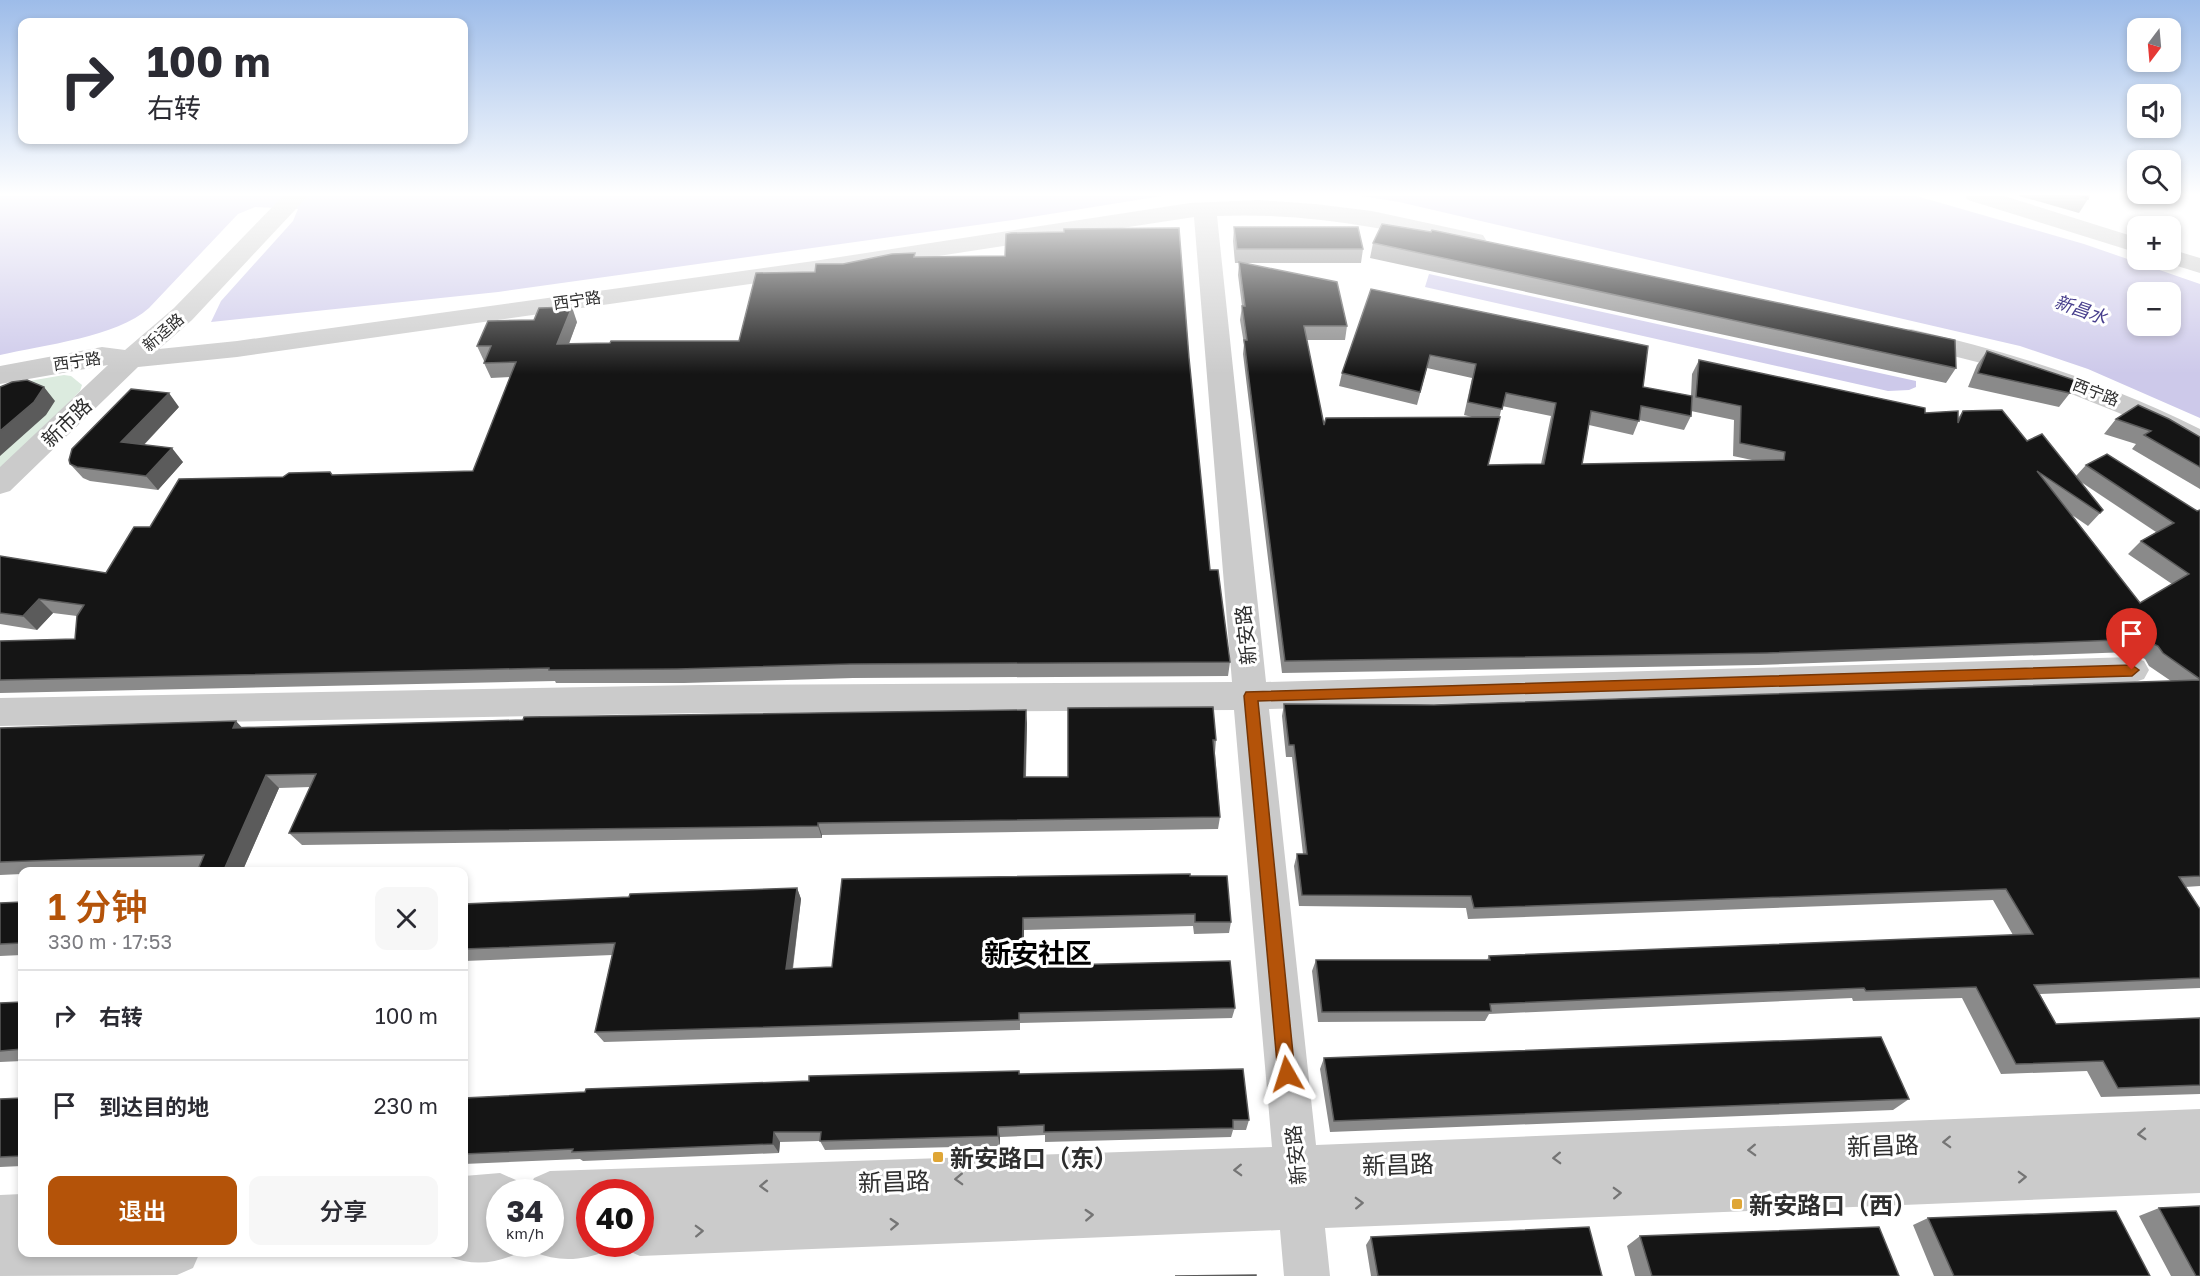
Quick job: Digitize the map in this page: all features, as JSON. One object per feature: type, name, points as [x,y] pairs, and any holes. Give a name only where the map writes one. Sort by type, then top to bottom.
[{"type":"street","name":"新迳路","points":[[131,359],[183,314],[233,255]]},
{"type":"street","name":"西宁路","points":[[0,375],[102,356],[131,359],[237,349],[903,255]]},
{"type":"street","name":"新安路","points":[[1209,255],[1307,1276]]},
{"type":"street","points":[[2181,260],[2200,266]]},
{"type":"street","name":"西宁路","points":[[1890,332],[1970,350],[2041,371],[2121,402],[2200,441]]},
{"type":"street","name":"新市路","points":[[0,484],[131,359]]},
{"type":"street","points":[[0,712],[700,699],[1251,696],[2132,670]]},
{"type":"street","name":"新昌路","points":[[654,1233],[806,1228],[1299,1186],[2200,1131]]},
{"type":"street","name":"新昌路","points":[[654,1191],[1299,1186],[2200,1171]]},
{"type":"street","points":[[468,1197],[486,1196]]},
{"type":"street","points":[[0,1218],[18,1217]]},
{"type":"street","points":[[468,1240],[486,1239]]},
{"type":"street","points":[[0,1261],[79,1257]]},
{"type":"green space","points":[[64,375],[71,376],[82,385],[80,391],[0,470],[0,386]]},
{"type":"water","points":[[0,255],[200,255],[149,308],[135,318],[79,339],[0,355]]},
{"type":"water","points":[[263,255],[765,255],[498,292],[211,322],[221,301]]},
{"type":"water","name":"新昌水","points":[[1626,255],[2115,255],[2127,259],[2127,270],[2159,270],[2200,284],[2200,418],[2088,369],[2020,346]]},
{"type":"water","points":[[1429,274],[1916,381],[1916,387],[1909,390],[1888,391],[1425,287]]},
{"type":"building","points":[[889,255],[915,255],[914,257],[1181,255],[1210,570],[1218,570],[1230,662],[850,664],[678,669],[549,670],[549,668],[0,680],[0,641],[75,639],[77,616],[84,605],[39,599],[23,616],[0,613],[0,556],[106,573],[134,527],[150,527],[179,479],[283,477],[289,473],[330,472],[332,475],[473,471],[516,362],[484,363],[491,346],[477,346],[488,321],[534,320],[539,308],[572,307],[557,344],[610,343],[611,341],[739,341],[756,273],[815,272],[816,264],[843,264]]},
{"type":"building","points":[[1427,255],[1549,255],[1955,340],[1956,368]]},
{"type":"building","points":[[1239,262],[1337,282],[1347,326],[1304,326],[1324,425],[1326,418],[1500,417],[1488,465],[1544,464],[1556,403],[1506,393],[1502,409],[1468,402],[1476,364],[1430,355],[1420,392],[1342,373],[1371,289],[1648,346],[1643,387],[1692,396],[1691,416],[1641,406],[1639,421],[1591,411],[1582,464],[1784,460],[1785,452],[1740,443],[1741,406],[1696,397],[1699,360],[1925,408],[1925,413],[1958,411],[1958,423],[1963,411],[2002,410],[2027,441],[2042,434],[2103,510],[2100,513],[2037,471],[2140,603],[2189,574],[2141,541],[2174,523],[2086,465],[2107,454],[2197,511],[2200,510],[2200,679],[2163,653],[2158,646],[2143,639],[1767,653],[1285,661],[1244,340],[1247,340],[1242,306],[1245,306]]},
{"type":"building","points":[[1987,351],[2074,380],[2070,393],[1978,373]]},
{"type":"building","points":[[27,380],[44,387],[34,402],[0,431],[0,387],[12,382]]},
{"type":"building","points":[[131,389],[169,393],[121,442],[172,448],[146,476],[77,467],[70,464],[72,449]]},
{"type":"building","points":[[2138,405],[2200,437],[2200,467],[2144,435],[2151,431],[2116,419]]},
{"type":"building","points":[[2200,680],[2200,876],[2179,877],[2200,909],[2200,978],[2034,985],[2056,1024],[2200,1018],[2200,1085],[2118,1088],[2103,1061],[2016,1064],[1976,987],[1866,991],[1864,988],[1490,1004],[1491,1011],[1322,1012],[1316,960],[1490,960],[1489,956],[2033,934],[2006,889],[1474,908],[1471,896],[1302,895],[1297,854],[1307,854],[1294,745],[1289,745],[1284,704],[1434,705]]},
{"type":"building","points":[[1213,707],[1216,740],[1213,740],[1220,817],[818,823],[818,826],[289,833],[316,774],[266,775],[225,867],[199,867],[204,855],[0,862],[0,728],[236,721],[233,728],[523,720],[524,717],[1026,710],[1024,777],[1068,777],[1068,708]]},
{"type":"building","points":[[1190,874],[1190,876],[1227,876],[1231,922],[1195,922],[1195,914],[1023,918],[1022,966],[1230,961],[1235,1008],[1019,1013],[1019,1020],[595,1032],[615,943],[468,949],[468,904],[629,897],[630,894],[797,888],[786,969],[832,967],[842,879]]},
{"type":"building","points":[[18,902],[18,943],[0,944],[0,903]]},
{"type":"building","points":[[18,1002],[18,1049],[0,1051],[0,1003]]},
{"type":"building","points":[[1881,1037],[1909,1099],[1334,1121],[1324,1058]]},
{"type":"building","points":[[1243,1069],[1249,1120],[1233,1120],[1233,1128],[1044,1132],[1044,1125],[998,1127],[998,1136],[820,1141],[821,1132],[774,1132],[773,1144],[468,1154],[468,1098],[585,1092],[586,1089],[809,1081],[809,1076],[1019,1071],[1019,1074]]},
{"type":"building","points":[[18,1098],[18,1156],[0,1157],[0,1099]]},
{"type":"building","points":[[2200,1206],[2200,1276],[2196,1276],[2159,1208]]},
{"type":"building","points":[[2116,1211],[2150,1276],[1954,1276],[1928,1218]]},
{"type":"building","points":[[1589,1227],[1602,1276],[1378,1276],[1371,1237]]},
{"type":"building","points":[[1879,1227],[1899,1276],[1652,1276],[1640,1236]]},
{"type":"building","points":[[1256,1275],[1256,1276],[1175,1276]]},
{"type":"place","name":"新安路口（东）","points":[[938,1157]]},
{"type":"place","name":"新安路口（西）","points":[[1737,1204]]},
{"type":"district","name":"新安社区","points":[[1038,953]]},
{"type":"route","points":[[1287,1074],[1251,696],[2132,670]]}]
